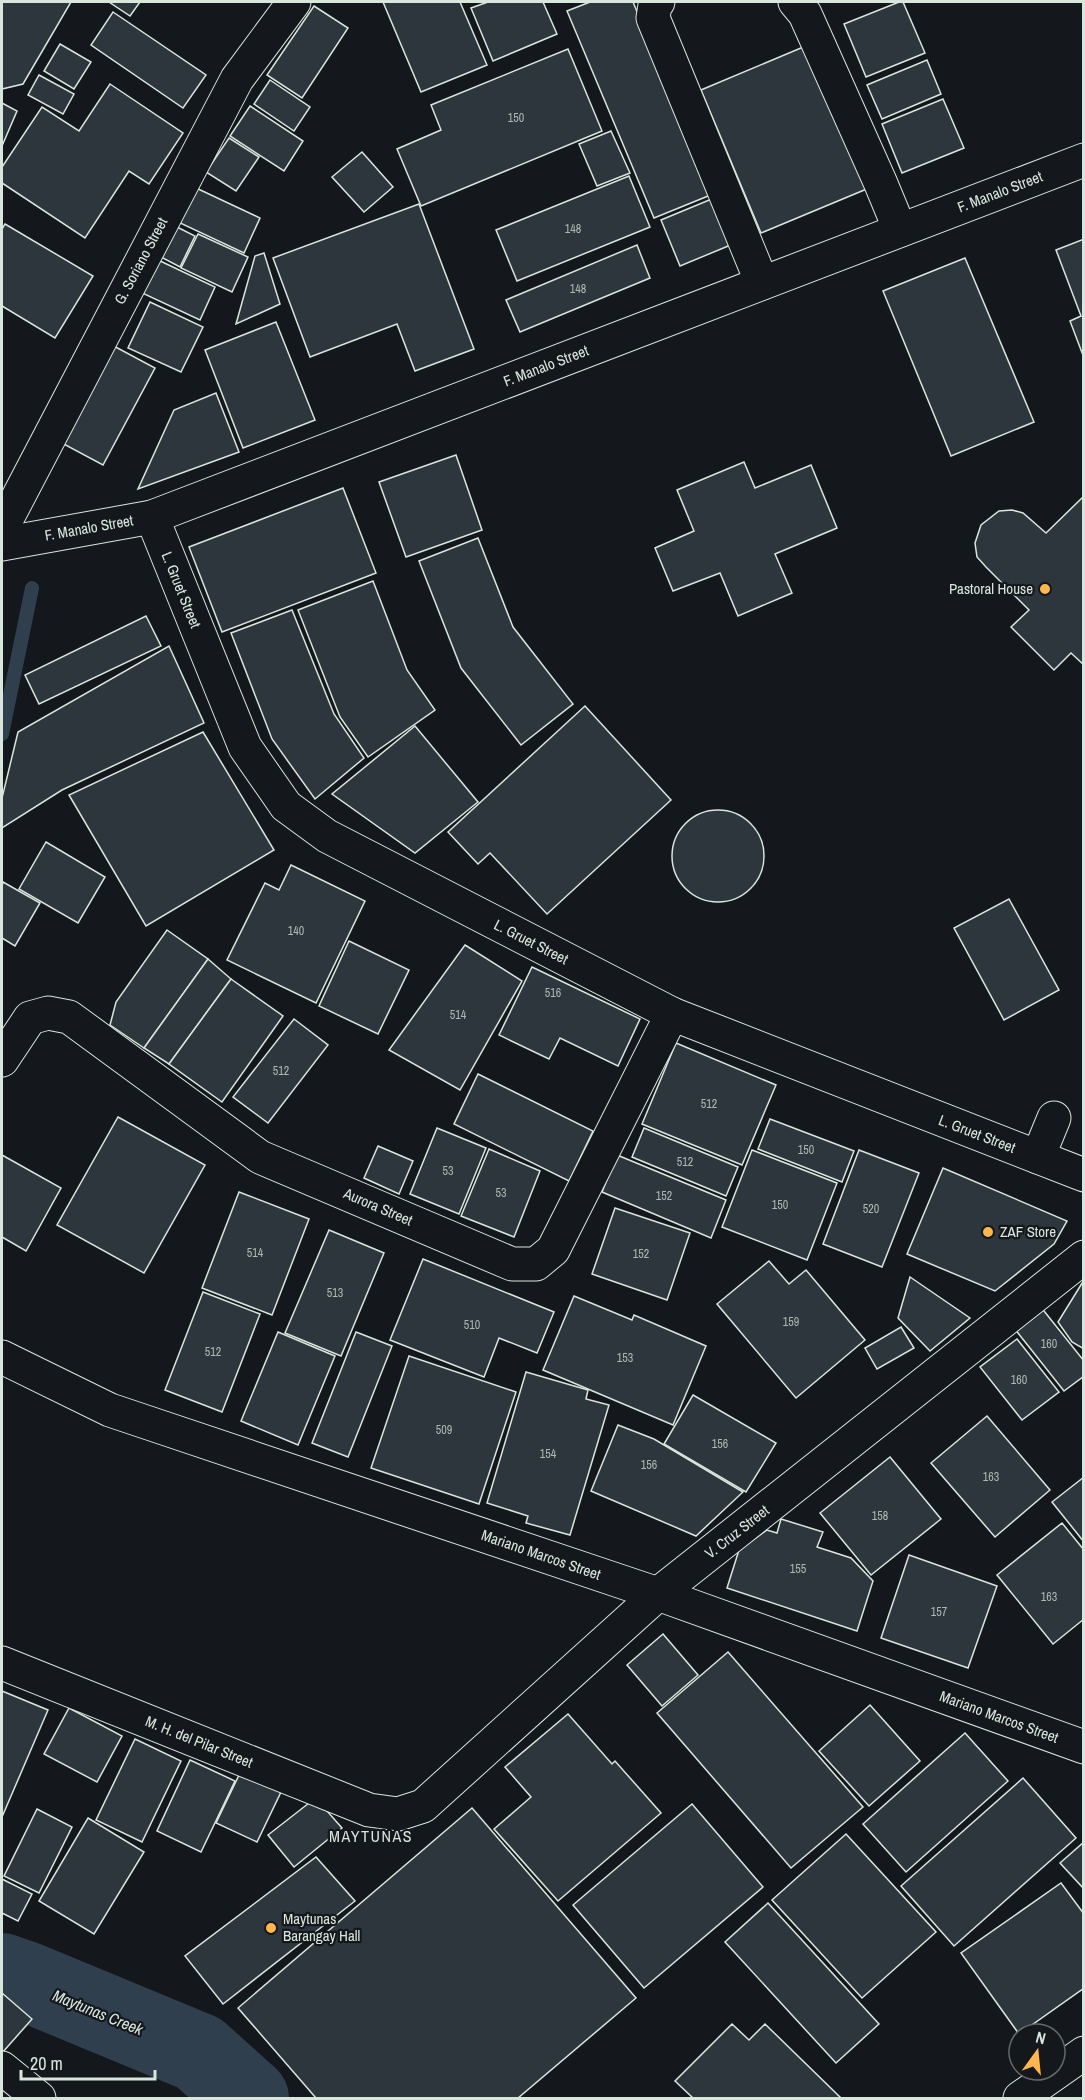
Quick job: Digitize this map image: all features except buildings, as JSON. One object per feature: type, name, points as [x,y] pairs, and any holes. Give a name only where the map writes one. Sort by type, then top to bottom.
[{"type":"street","name":"G. Soriano Street","points":[[2,528],[237,79],[294,2]]},
{"type":"street","points":[[658,2],[655,5],[653,18],[762,283]]},
{"type":"street","points":[[795,2],[805,14],[882,184],[900,230]]},
{"type":"street","name":"F. Manalo Street","points":[[2,544],[152,518],[1083,160]]},
{"type":"street","name":"L. Gruet Street","points":[[152,518],[245,747],[286,806],[327,836],[672,1014],[1083,1175]]},
{"type":"street","name":"Aurora Street","points":[[2,1060],[30,1018],[48,1013],[69,1017],[260,1157],[512,1264],[536,1264],[553,1250],[672,1014]]},
{"type":"street","points":[[1038,1157],[1054,1118]]},
{"type":"street","name":"V. Cruz Street","points":[[398,1814],[423,1806],[658,1594],[1083,1257]]},
{"type":"street","name":"Mariano Marcos Street","points":[[2,1357],[110,1410],[658,1594],[1083,1747]]},
{"type":"street","name":"M. H. del Pilar Street","points":[[2,1663],[369,1810],[398,1814]]},
{"type":"street","points":[[1020,2098],[1083,2053]]},
{"type":"street","points":[[2,2068],[39,2098]]},
{"type":"waterway","points":[[2,734],[32,588]]},
{"type":"waterway","name":"Maytunas Creek","points":[[2,1973],[199,2053],[249,2098]]},
{"type":"place","name":"Pastoral House","points":[[1045,589]]},
{"type":"place","name":"ZAF Store","points":[[988,1232]]},
{"type":"place","name":"Maytunas Barangay Hall","points":[[271,1928]]},
{"type":"district","name":"MAYTUNAS","points":[[371,1836]]}]
